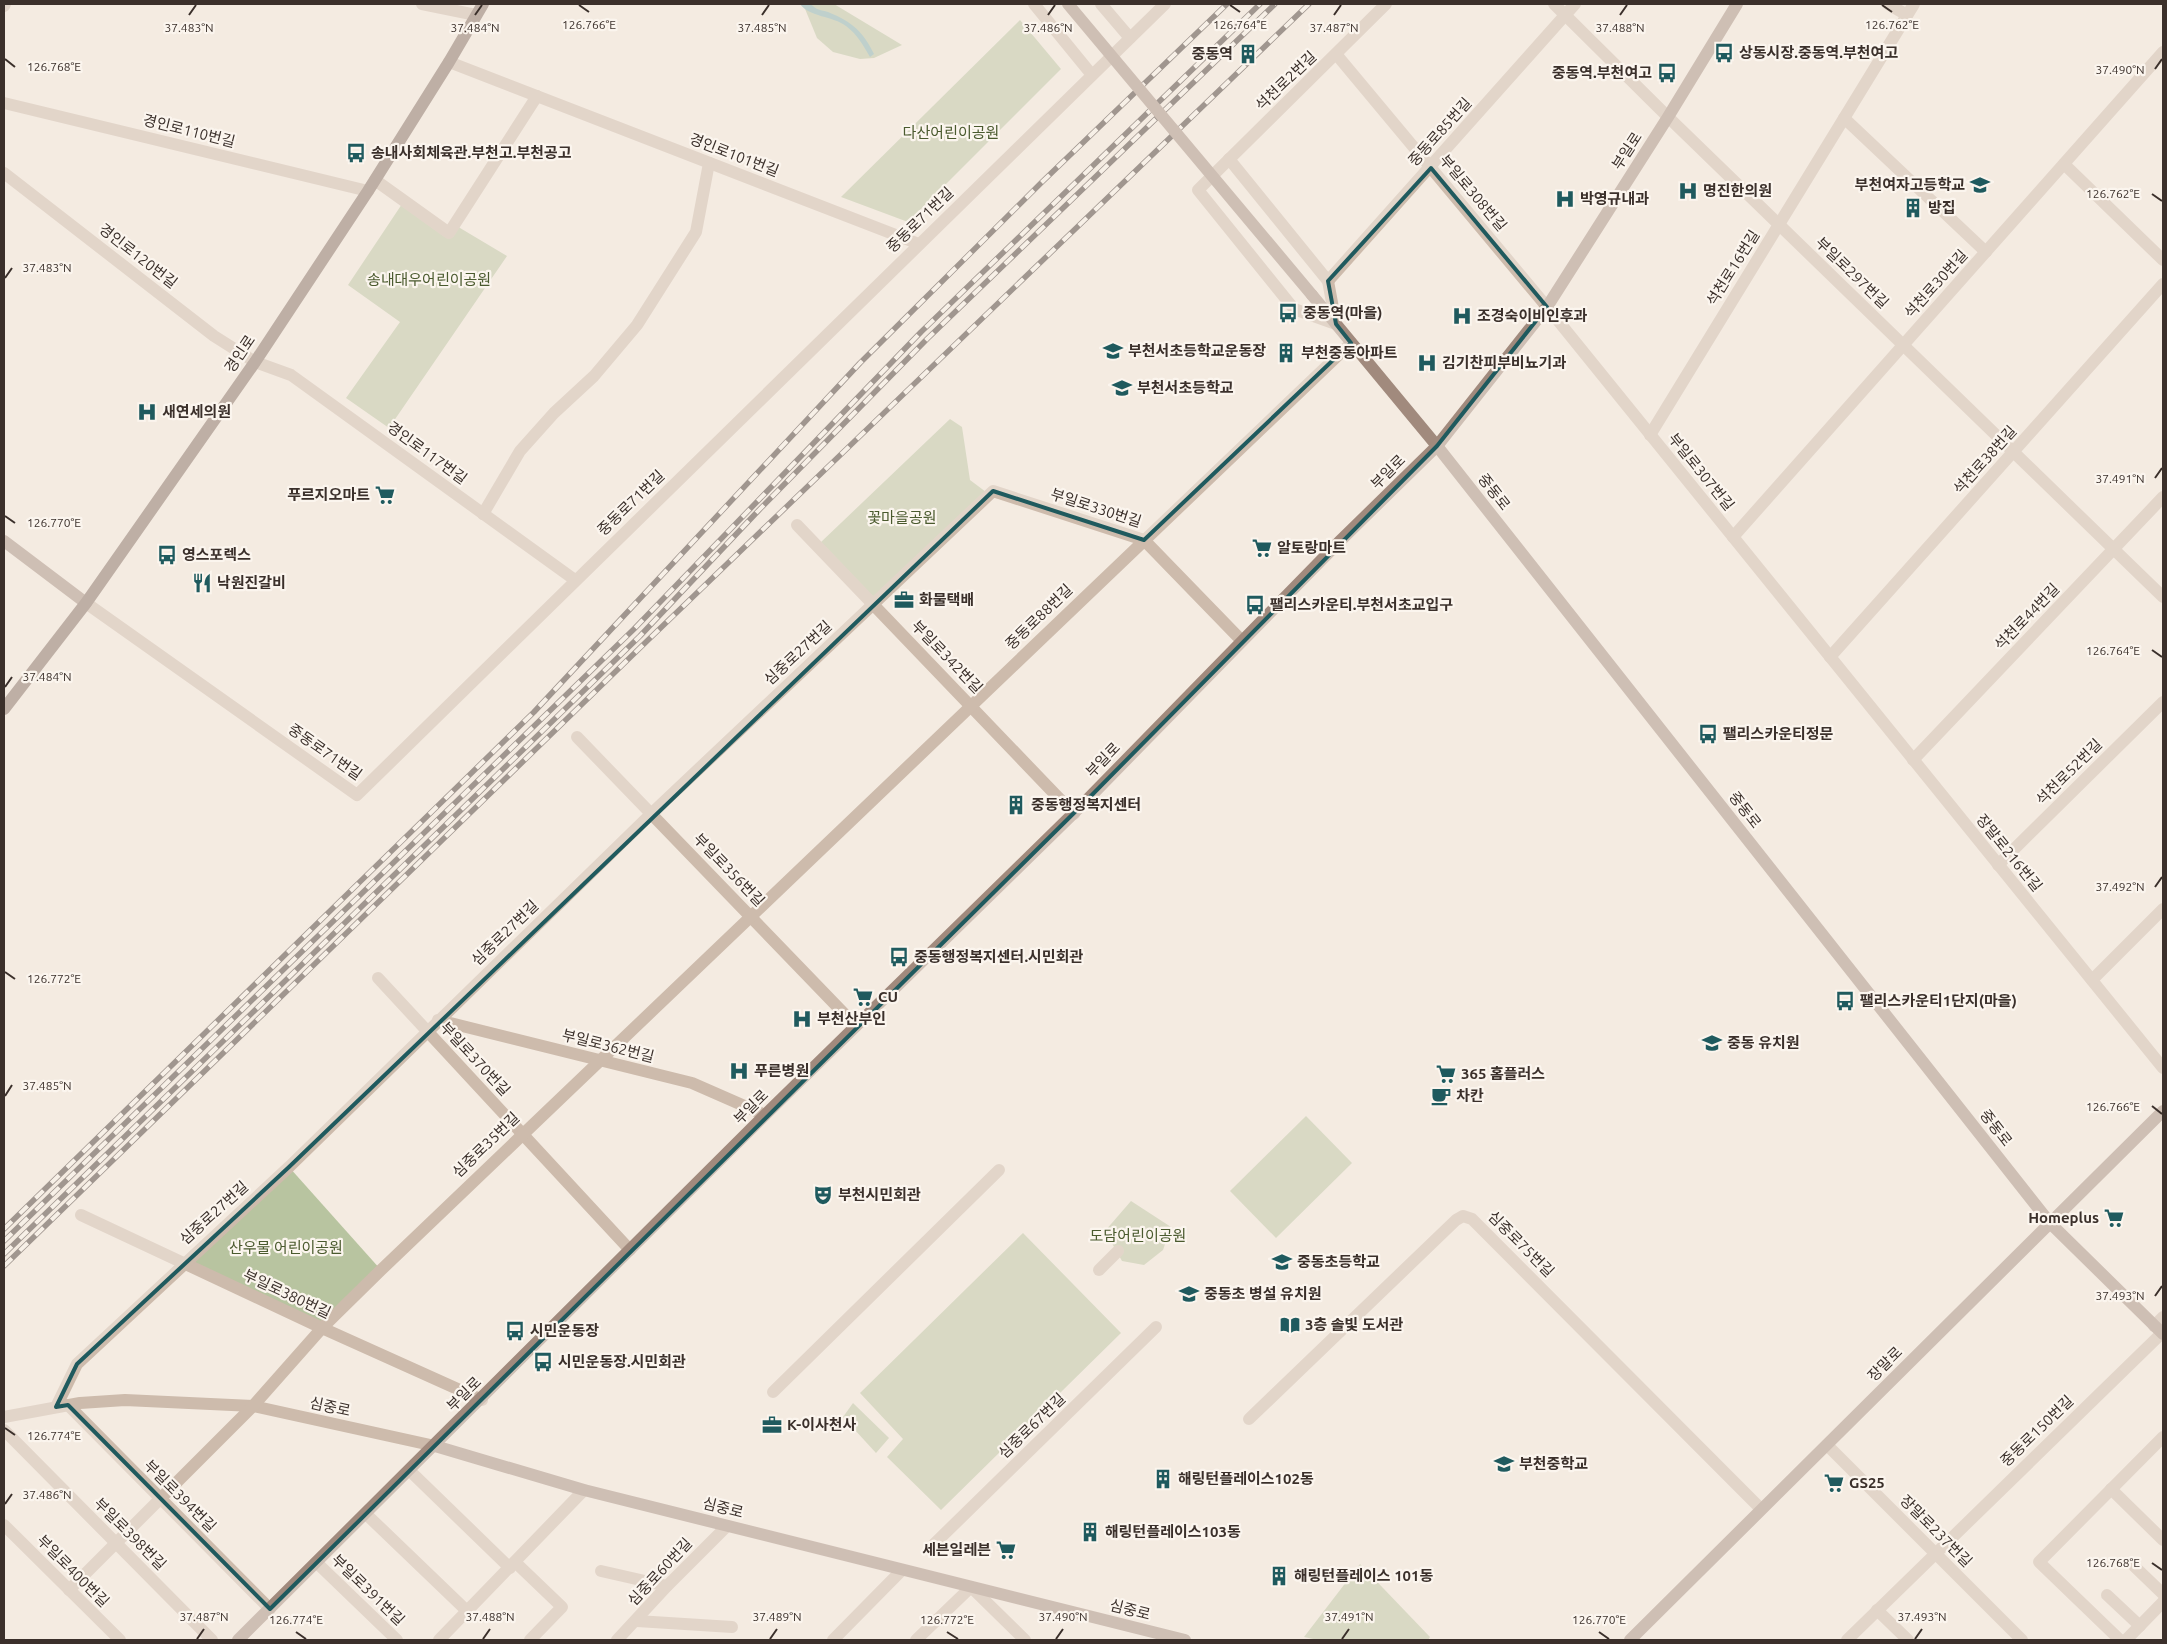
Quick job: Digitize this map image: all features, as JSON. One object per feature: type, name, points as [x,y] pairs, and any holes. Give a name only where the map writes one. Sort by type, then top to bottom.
[{"type":"main road","name":"경인로","points":[[5,705],[86,604],[255,362],[368,191],[483,4]]},
{"type":"street","points":[[422,4],[476,15]]},
{"type":"street","points":[[1034,4],[1092,75]]},
{"type":"street","name":"중동로","points":[[1068,4],[1437,446],[2050,1223],[2161,1327]]},
{"type":"street","points":[[1101,4],[1130,38]]},
{"type":"street","name":"중동로71번길","points":[[86,604],[357,795],[1166,4]]},
{"type":"street","name":"석천로2번길","points":[[1336,324],[1294,309],[1198,190],[1386,4]]},
{"type":"street","name":"부일로297번길","points":[[1554,4],[2163,597]]},
{"type":"street","name":"중동로85번길","points":[[1328,282],[1575,4]]},
{"type":"street","name":"부일로","points":[[238,1640],[482,1400],[765,1115],[1074,814],[1242,641],[1437,446],[1546,307],[1668,117],[1737,4]]},
{"type":"street","points":[[1888,4],[1907,15]]},
{"type":"street","name":"석천로16번길","points":[[1650,435],[1914,4]]},
{"type":"street","name":"석천로30번길","points":[[1733,537],[2163,52]]},
{"type":"street","name":"부일로308번길","points":[[1336,54],[1546,307]]},
{"type":"street","name":"경인로101번길","points":[[449,62],[919,244]]},
{"type":"street","points":[[375,180],[449,233],[537,96]]},
{"type":"street","name":"경인로110번길","points":[[4,103],[368,191]]},
{"type":"street","points":[[1844,118],[1986,252]]},
{"type":"street","points":[[1229,159],[1328,282],[1336,324]]},
{"type":"street","points":[[483,514],[520,452],[554,413],[594,376],[637,325],[696,232],[709,163]]},
{"type":"street","points":[[2064,164],[2163,260]]},
{"type":"street","name":"경인로120번길","points":[[4,173],[214,336],[255,362]]},
{"type":"street","name":"석천로38번길","points":[[1830,657],[2163,284]]},
{"type":"street","name":"부일로307번길","points":[[1546,307],[1830,657]]},
{"type":"street","name":"중동로88번길","points":[[750,915],[1351,342]]},
{"type":"street","name":"경인로117번길","points":[[255,362],[291,375],[575,580]]},
{"type":"street","name":"부일로330번길","points":[[991,493],[993,491],[1144,540],[1242,641]]},
{"type":"street","name":"심중로27번길","points":[[62,1406],[77,1364],[289,1166],[652,813],[991,493]]},
{"type":"street","name":"석천로44번길","points":[[1913,760],[2163,497]]},
{"type":"street","name":"부일로342번길","points":[[797,525],[1074,814]]},
{"type":"street","points":[[4,541],[86,604]]},
{"type":"street","name":"장말로216번길","points":[[1830,657],[2163,1068]]},
{"type":"street","name":"석천로52번길","points":[[1998,865],[2163,702]]},
{"type":"street","name":"부일로356번길","points":[[577,737],[856,1026]]},
{"type":"street","points":[[2092,980],[2163,909]]},
{"type":"street","name":"심중로35번길","points":[[253,1406],[322,1328],[750,915]]},
{"type":"street","name":"부일로370번길","points":[[378,978],[630,1250]]},
{"type":"street","name":"부일로362번길","points":[[438,1020],[692,1083],[765,1115]]},
{"type":"street","name":"장말로","points":[[1630,1640],[2163,1111]]},
{"type":"street","points":[[773,1392],[999,1170]]},
{"type":"street","name":"부일로380번길","points":[[81,1215],[183,1264],[482,1400]]},
{"type":"street","name":"심중로75번길","points":[[1249,1419],[1456,1220],[1463,1216],[1472,1219],[1762,1509]]},
{"type":"street","points":[[1099,1270],[1118,1251]]},
{"type":"street","name":"심중로67번길","points":[[930,1548],[1156,1327]]},
{"type":"street","name":"중동로150번길","points":[[1847,1640],[2161,1327]]},
{"type":"street","name":"심중로","points":[[4,1417],[62,1406],[125,1400],[253,1406],[435,1446],[584,1490],[1185,1640]]},
{"type":"street","name":"부일로394번길","points":[[62,1406],[160,1499],[270,1609]]},
{"type":"street","points":[[69,1590],[253,1406]]},
{"type":"street","name":"부일로398번길","points":[[4,1430],[212,1640]]},
{"type":"street","points":[[2120,1640],[2039,1562],[2163,1436]]},
{"type":"street","name":"장말로237번길","points":[[1826,1445],[2022,1640]]},
{"type":"street","points":[[410,1471],[562,1607],[530,1640]]},
{"type":"street","points":[[2111,1489],[2163,1540]]},
{"type":"street","points":[[439,1640],[584,1490]]},
{"type":"street","points":[[366,1514],[467,1611]]},
{"type":"street","name":"심중로60번길","points":[[617,1640],[637,1621],[667,1586],[727,1526]]},
{"type":"street","name":"부일로400번길","points":[[5,1529],[120,1640]]},
{"type":"street","name":"부일로391번길","points":[[317,1563],[397,1640]]},
{"type":"street","points":[[2134,1566],[2163,1594]]},
{"type":"street","points":[[833,1640],[902,1570]]},
{"type":"street","points":[[601,1571],[667,1586]]},
{"type":"street","points":[[916,1640],[971,1587],[1025,1640]]},
{"type":"street","points":[[2107,1596],[2140,1626]]},
{"type":"street","points":[[2126,1640],[2163,1602]]},
{"type":"street","points":[[1877,1610],[1908,1640]]},
{"type":"street","points":[[637,1621],[732,1628]]},
{"type":"highlighted area","points":[[1431,168],[1547,307],[1437,446],[1081,806],[270,1609],[68,1405],[56,1407],[77,1364],[289,1167],[993,491],[1144,540],[1351,343],[1336,324],[1328,281]]},
{"type":"green space","points":[[803,4],[834,4],[902,45],[874,58],[860,59],[833,52],[817,38]]},
{"type":"green space","name":"다산어린이공원","points":[[1020,20],[1061,69],[908,222],[841,197]]},
{"type":"green space","name":"송내대우어린이공원","points":[[404,201],[449,233],[455,225],[507,256],[389,428],[346,398],[400,322],[348,285]]},
{"type":"green space","name":"꽃마을공원","points":[[950,419],[962,427],[970,480],[986,492],[873,599],[820,543]]},
{"type":"green space","points":[[1306,1116],[1352,1163],[1276,1238],[1230,1191]]},
{"type":"green space","name":"산우물 어린이공원","points":[[289,1167],[381,1270],[322,1328],[183,1264]]},
{"type":"green space","name":"도담어린이공원","points":[[1131,1201],[1171,1227],[1163,1250],[1144,1265],[1122,1261],[1105,1231]]},
{"type":"green space","points":[[1023,1233],[1121,1333],[941,1510],[887,1457],[903,1439],[860,1393]]},
{"type":"green space","points":[[853,1403],[889,1438],[876,1453],[843,1417]]},
{"type":"green space","points":[[1360,1564],[1430,1637],[1428,1640],[1318,1640],[1304,1637]]},
{"type":"water","points":[[800,4],[811,4],[817,9],[828,12],[851,24],[866,40],[874,54],[870,57],[857,36],[846,26],[835,20],[809,12]]},
{"type":"railway","points":[[4,1229],[534,712],[860,363],[1042,182],[1227,4]]},
{"type":"railway","points":[[4,1241],[634,629],[921,332],[1260,4]]},
{"type":"railway","points":[[4,1254],[640,636],[759,510],[927,339],[1275,4]]},
{"type":"railway","points":[[4,1266],[647,641],[1309,4]]},
{"type":"place","name":"상동시장.중동역.부천여고","points":[[1724,53]]},
{"type":"place","name":"중동역","points":[[1248,54]]},
{"type":"place","name":"중동역.부천여고","points":[[1667,73]]},
{"type":"place","name":"송내사회체육관.부천고.부천공고","points":[[356,153]]},
{"type":"place","name":"부천여자고등학교","points":[[1980,185]]},
{"type":"place","name":"명진한의원","points":[[1688,191]]},
{"type":"place","name":"박영규내과","points":[[1565,199]]},
{"type":"place","name":"방집","points":[[1913,208]]},
{"type":"place","name":"중동역(마을)","points":[[1288,313]]},
{"type":"place","name":"조경숙이비인후과","points":[[1462,316]]},
{"type":"place","name":"부천서초등학교운동장","points":[[1113,351]]},
{"type":"place","name":"부천중동아파트","points":[[1286,353]]},
{"type":"place","name":"김기찬피부비뇨기과","points":[[1427,363]]},
{"type":"place","name":"부천서초등학교","points":[[1122,388]]},
{"type":"place","name":"새연세의원","points":[[147,412]]},
{"type":"place","name":"푸르지오마트","points":[[385,495]]},
{"type":"place","name":"알토랑마트","points":[[1262,548]]},
{"type":"place","name":"영스포렉스","points":[[167,555]]},
{"type":"place","name":"낙원진갈비","points":[[202,583]]},
{"type":"place","name":"화물택배","points":[[904,600]]},
{"type":"place","name":"팰리스카운티.부천서초교입구","points":[[1255,605]]},
{"type":"place","name":"팰리스카운티정문","points":[[1708,734]]},
{"type":"place","name":"중동행정복지센터","points":[[1016,805]]},
{"type":"place","name":"중동행정복지센터.시민회관","points":[[899,957]]},
{"type":"place","name":"CU","points":[[863,997]]},
{"type":"place","name":"팰리스카운티1단지(마을)","points":[[1845,1001]]},
{"type":"place","name":"부천산부인","points":[[802,1019]]},
{"type":"place","name":"중동 유치원","points":[[1712,1043]]},
{"type":"place","name":"푸른병원","points":[[739,1071]]},
{"type":"place","name":"365 홈플러스","points":[[1446,1074]]},
{"type":"place","name":"차칸","points":[[1441,1096]]},
{"type":"place","name":"부천시민회관","points":[[823,1195]]},
{"type":"place","name":"Homeplus","points":[[2114,1218]]},
{"type":"place","name":"중동초등학교","points":[[1282,1262]]},
{"type":"place","name":"중동초 병설 유치원","points":[[1189,1294]]},
{"type":"place","name":"3층 솔빛 도서관","points":[[1290,1325]]},
{"type":"place","name":"시민운동장","points":[[515,1331]]},
{"type":"place","name":"시민운동장.시민회관","points":[[543,1362]]},
{"type":"place","name":"K-이사천사","points":[[772,1425]]},
{"type":"place","name":"부천중학교","points":[[1504,1464]]},
{"type":"place","name":"해링턴플레이스102동","points":[[1163,1479]]},
{"type":"place","name":"GS25","points":[[1834,1483]]},
{"type":"place","name":"해링턴플레이스103동","points":[[1090,1532]]},
{"type":"place","name":"세븐일레븐","points":[[1006,1550]]},
{"type":"place","name":"해링턴플레이스 101동","points":[[1279,1576]]}]
